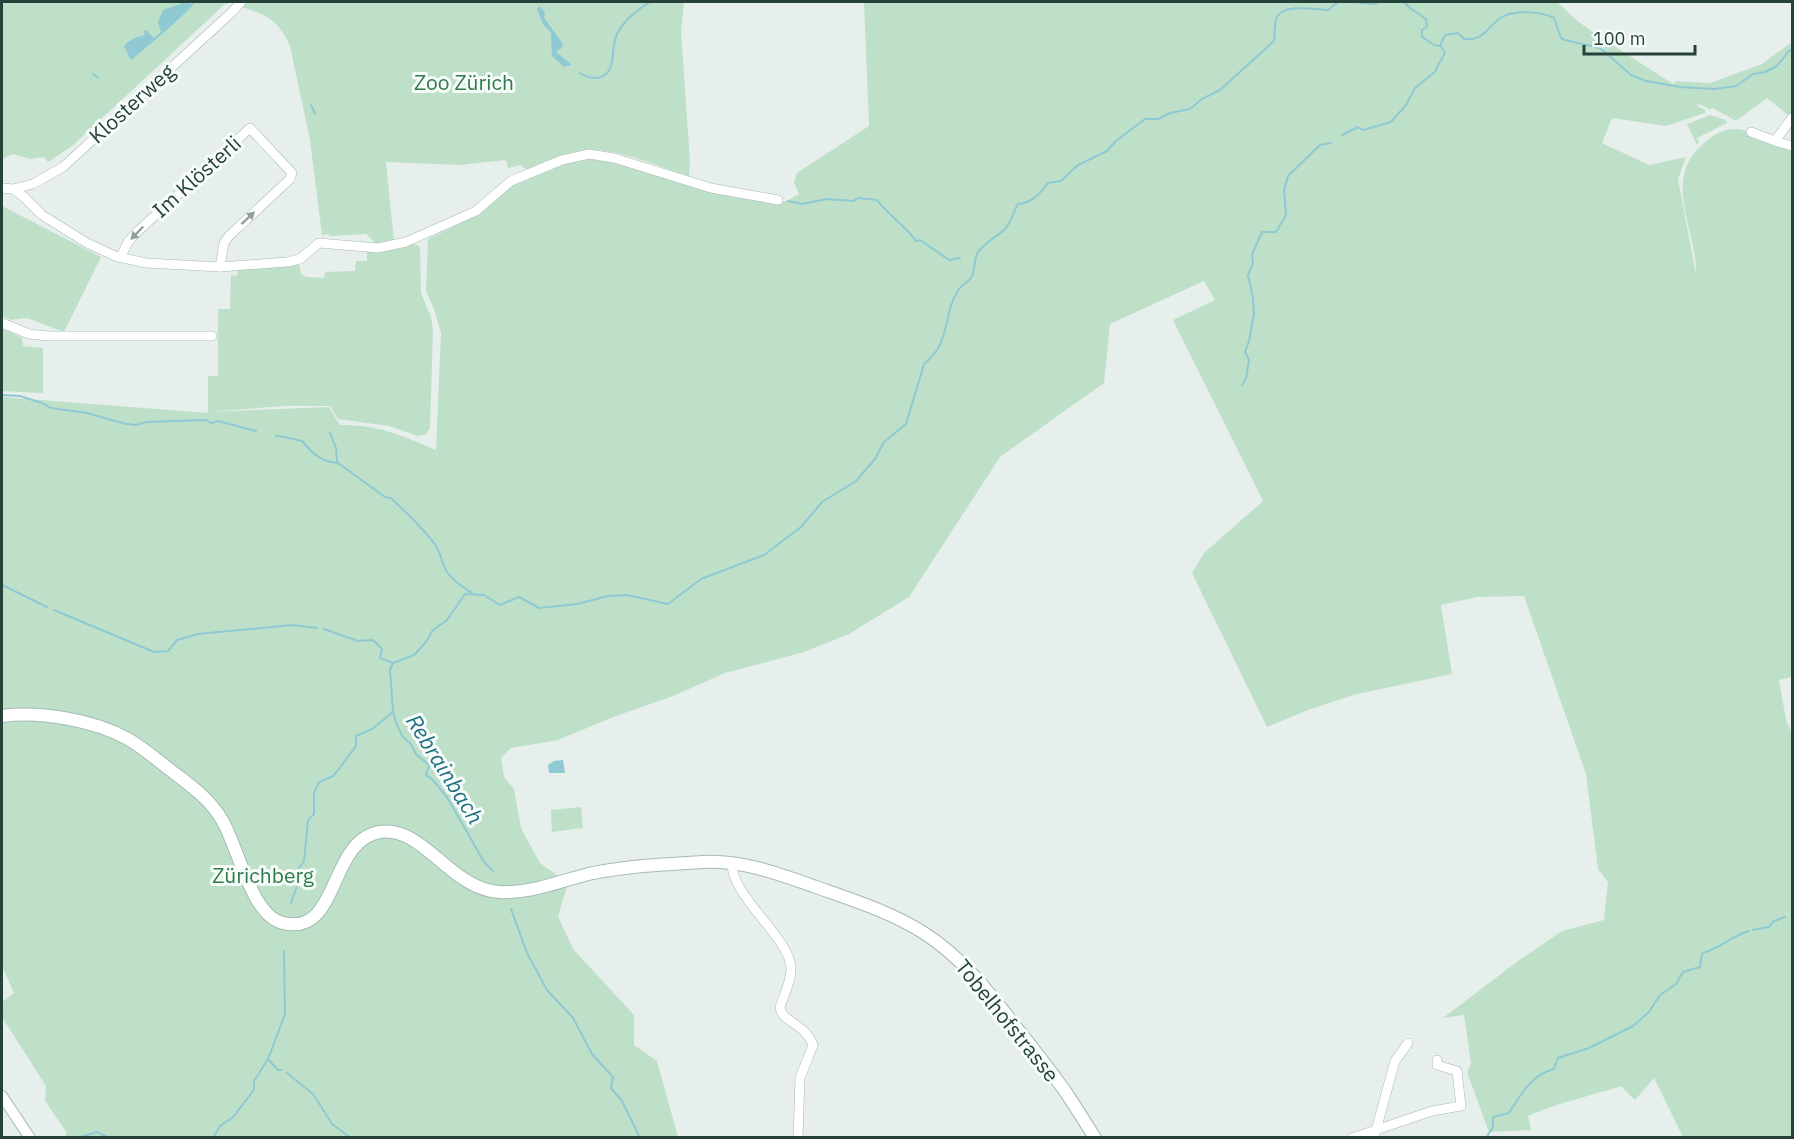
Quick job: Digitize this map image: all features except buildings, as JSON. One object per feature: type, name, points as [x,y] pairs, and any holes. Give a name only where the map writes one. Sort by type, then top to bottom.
[{"type":"main road","name":"Tobelhofstrasse","points":[[2,716],[38,715],[75,721],[117,734],[137,745],[210,803],[223,821],[256,899],[268,915],[283,923],[295,924],[313,917],[329,897],[351,849],[364,838],[381,832],[396,832],[411,838],[464,881],[483,890],[500,892],[529,890],[609,870],[697,862],[732,863],[775,873],[872,908],[913,927],[962,963],[992,995],[1067,1095],[1095,1137]]},
{"type":"street","name":"Klosterweg","points":[[13,189],[33,184],[63,167],[240,3]]},
{"type":"street","points":[[1775,141],[1792,118]]},
{"type":"street","name":"Im Klösterli","points":[[120,258],[128,242],[136,233],[250,128],[292,173],[290,179],[229,236],[224,243],[220,267]]},
{"type":"street","points":[[1751,132],[1792,146]]},
{"type":"street","points":[[2,188],[13,189],[54,224],[120,258],[156,264],[220,267],[300,259],[320,243],[378,248],[394,246],[476,211],[511,181],[562,160],[589,154],[614,158],[711,188],[778,200]]},
{"type":"street","points":[[2,323],[29,334],[48,336],[212,336]]},
{"type":"street","points":[[732,863],[737,880],[756,912],[790,960],[792,970],[780,1012],[806,1031],[813,1045],[800,1078],[798,1137]]},
{"type":"street","points":[[1375,1134],[1395,1061],[1408,1043]]},
{"type":"street","points":[[1352,1137],[1375,1134],[1432,1111],[1461,1106],[1457,1071],[1437,1065],[1437,1060]]},
{"type":"street","points":[[2,1096],[30,1137]]},
{"type":"green space","points":[[2,2],[232,2],[225,4],[72,146],[48,162],[44,157],[30,159],[13,154],[2,159]]},
{"type":"green space","name":"Zoo Zürich","points":[[240,2],[684,2],[681,32],[690,161],[689,176],[627,155],[601,150],[573,153],[527,170],[521,165],[508,168],[506,160],[460,165],[386,162],[394,242],[386,244],[387,251],[410,244],[418,245],[420,248],[421,293],[431,317],[433,331],[430,428],[426,434],[418,436],[389,426],[338,419],[330,406],[284,406],[208,412],[208,376],[218,376],[218,309],[230,309],[231,275],[237,276],[238,270],[299,263],[301,274],[306,277],[324,278],[325,272],[355,271],[356,261],[367,261],[367,251],[380,252],[377,244],[366,234],[322,235],[310,140],[290,46],[276,24],[265,16],[242,7]]},
{"type":"green space","name":"Zürichberg","points":[[864,2],[1557,2],[1594,33],[1673,84],[1676,81],[1710,83],[1762,64],[1792,42],[1792,113],[1790,117],[1767,98],[1736,121],[1713,108],[1698,104],[1697,106],[1705,110],[1705,113],[1666,126],[1612,118],[1602,143],[1649,165],[1686,157],[1678,179],[1696,274],[1683,189],[1684,173],[1691,158],[1711,138],[1722,131],[1731,129],[1741,129],[1792,149],[1792,677],[1779,680],[1786,720],[1792,733],[1792,1137],[1683,1137],[1654,1078],[1635,1100],[1621,1086],[1562,1103],[1528,1116],[1531,1130],[1489,1132],[1467,1072],[1471,1063],[1464,1015],[1443,1018],[1562,931],[1604,920],[1608,882],[1598,869],[1586,774],[1524,596],[1477,597],[1441,605],[1452,674],[1357,694],[1308,710],[1267,727],[1192,573],[1204,553],[1263,501],[1173,320],[1215,300],[1204,281],[1110,324],[1104,383],[1000,457],[909,597],[849,634],[804,652],[725,673],[673,696],[558,740],[511,748],[501,758],[504,777],[514,789],[521,828],[540,863],[568,883],[558,916],[573,949],[634,1015],[634,1045],[657,1061],[678,1137],[65,1137],[67,1133],[45,1101],[46,1086],[2,1017],[2,1002],[14,993],[2,966],[2,397],[208,412],[329,407],[340,425],[378,429],[400,435],[436,450],[441,333],[426,291],[428,239],[476,216],[513,185],[572,161],[589,158],[603,158],[738,198],[774,203],[787,201],[799,194],[794,182],[797,173],[869,126]]},
{"type":"green space","points":[[1710,115],[1726,120],[1727,123],[1697,138],[1699,142],[1697,145],[1687,124]]},
{"type":"green space","points":[[2,206],[101,257],[64,332],[27,318],[11,320],[2,316]]},
{"type":"green space","points":[[2,328],[22,338],[23,346],[43,348],[43,393],[2,391]]},
{"type":"green space","points":[[581,807],[583,828],[552,832],[551,810]]},
{"type":"water","points":[[186,2],[191,4],[196,2],[131,60],[124,46],[131,40],[145,35],[146,30],[154,38],[161,32],[158,22],[163,10]]},
{"type":"water","points":[[539,6],[545,12],[544,18],[563,44],[557,53],[571,65],[564,67],[552,56],[551,33],[543,24],[537,9]]},
{"type":"water","points":[[563,760],[565,773],[549,773],[548,765],[554,761]]},
{"type":"waterway","points":[[580,73],[598,78],[609,71],[617,34],[631,16],[650,2]]},
{"type":"waterway","points":[[493,871],[484,862],[447,797],[426,775],[429,765],[416,754],[397,725],[393,712],[390,670],[393,663],[414,655],[433,630],[447,620],[465,594],[484,595],[500,605],[519,597],[539,608],[627,595],[668,604],[701,579],[764,555],[801,527],[822,502],[856,481],[875,459],[884,442],[906,424],[924,364],[939,347],[954,298],[959,289],[972,276],[976,256],[980,250],[1007,227],[1018,204],[1032,200],[1048,183],[1061,181],[1078,165],[1107,151],[1116,141],[1145,119],[1158,119],[1170,113],[1190,109],[1202,99],[1220,90],[1274,41],[1276,19],[1281,13],[1293,9],[1328,10],[1338,2]]},
{"type":"waterway","points":[[1353,2],[1374,4],[1379,2]]},
{"type":"waterway","points":[[1404,2],[1426,19],[1427,27],[1422,30],[1422,37],[1434,45],[1440,46],[1445,35],[1458,33],[1464,39],[1476,38],[1505,16],[1519,12],[1541,14],[1554,18],[1561,38],[1600,48],[1631,75],[1646,81],[1680,87],[1714,89],[1736,86],[1753,74],[1765,72],[1777,66],[1792,50]]},
{"type":"waterway","points":[[1342,135],[1358,127],[1363,130],[1391,122],[1406,105],[1415,88],[1436,71],[1445,52],[1441,47]]},
{"type":"waterway","points":[[93,74],[98,78]]},
{"type":"waterway","points":[[311,105],[315,114]]},
{"type":"waterway","points":[[1242,385],[1246,378],[1249,360],[1245,352],[1254,314],[1248,275],[1253,263],[1252,254],[1262,232],[1276,232],[1286,215],[1284,190],[1288,176],[1320,145],[1331,143]]},
{"type":"waterway","points":[[788,201],[802,204],[827,199],[877,200],[916,241],[920,240],[949,260],[960,258]]},
{"type":"waterway","points":[[2,395],[20,396],[51,408],[87,413],[126,424],[206,420],[211,423],[218,421],[256,431]]},
{"type":"waterway","points":[[330,433],[336,448],[337,462]]},
{"type":"waterway","points":[[276,436],[302,441],[317,456],[338,463],[385,497],[391,498],[431,539],[450,576],[472,593]]},
{"type":"waterway","points":[[2,585],[47,607]]},
{"type":"waterway","points":[[54,610],[154,652],[168,651],[177,640],[198,634],[292,625],[317,628]]},
{"type":"waterway","points":[[324,629],[358,641],[373,640],[382,649],[380,658],[393,663]]},
{"type":"waterway","points":[[291,903],[298,883],[298,869],[304,861],[308,820],[314,814],[314,793],[319,782],[333,776],[339,769],[356,746],[356,736],[372,729],[393,712]]},
{"type":"waterway","name":"Rebrainbach","points":[[511,909],[527,953],[547,990],[573,1018],[592,1054],[613,1077],[611,1088],[622,1101],[640,1138]]},
{"type":"waterway","points":[[1753,930],[1769,927],[1774,921],[1785,917]]},
{"type":"waterway","points":[[1486,1138],[1493,1127],[1493,1117],[1509,1113],[1522,1092],[1533,1081],[1554,1069],[1558,1058],[1589,1048],[1633,1026],[1649,1012],[1660,995],[1676,984],[1683,972],[1700,967],[1702,953],[1749,931]]},
{"type":"waterway","points":[[213,1138],[220,1126],[233,1117],[254,1090],[254,1081],[268,1059],[285,1014],[284,951]]},
{"type":"waterway","points":[[268,1059],[278,1070],[281,1070]]},
{"type":"waterway","points":[[287,1073],[313,1094],[332,1124],[351,1138]]},
{"type":"waterway","points":[[77,1138],[97,1132],[109,1138]]}]
